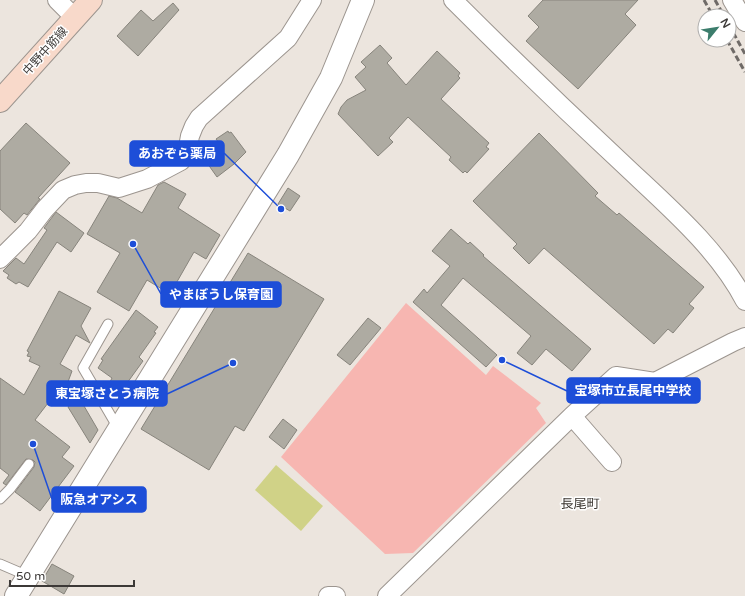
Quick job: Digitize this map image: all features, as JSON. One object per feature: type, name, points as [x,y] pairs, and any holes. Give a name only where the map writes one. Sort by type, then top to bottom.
[{"type":"main road","name":"中野中筋線","points":[[0,101],[90,0]]},
{"type":"street","points":[[57,0],[75,18]]},
{"type":"street","points":[[0,259],[28,231],[45,209],[63,190],[75,185],[86,183],[98,183],[118,188],[147,179],[181,161],[188,147],[194,126],[199,118],[288,38],[312,0]]},
{"type":"street","points":[[16,596],[288,154],[331,78],[363,0]]},
{"type":"street","points":[[454,0],[503,50],[676,214],[710,250],[738,288],[745,301]]},
{"type":"street","points":[[732,0],[745,22]]},
{"type":"street","points":[[387,596],[572,416],[616,376],[655,382],[745,337]]},
{"type":"street","points":[[572,416],[612,462]]},
{"type":"street","points":[[328,596],[336,596]]},
{"type":"lane","points":[[108,324],[83,368],[119,430]]},
{"type":"lane","points":[[0,499],[10,489],[29,464]]},
{"type":"lane","points":[[0,564],[28,576]]},
{"type":"shaded area","points":[[406,303],[486,375],[493,366],[541,403],[536,408],[546,423],[413,553],[385,554],[281,457]]},
{"type":"shaded area","points":[[276,465],[323,506],[301,531],[255,490]]},
{"type":"building","points":[[543,0],[638,0],[625,14],[636,25],[578,89],[526,41],[539,27],[528,16]]},
{"type":"building","points":[[173,3],[179,10],[138,56],[117,36],[141,10],[153,21]]},
{"type":"building","points":[[380,45],[392,58],[387,63],[406,85],[437,51],[460,73],[458,76],[460,78],[441,99],[489,143],[486,147],[489,149],[467,173],[465,171],[463,173],[449,160],[451,157],[408,117],[389,138],[393,142],[378,156],[338,114],[341,107],[347,100],[366,90],[355,77],[366,67],[361,62]]},
{"type":"building","points":[[26,123],[70,163],[38,198],[40,199],[27,215],[24,213],[15,223],[0,209],[0,151]]},
{"type":"building","points":[[228,131],[229,133],[231,132],[246,152],[234,164],[217,177],[205,160],[207,159],[204,155],[219,143],[216,139]]},
{"type":"building","points":[[539,133],[598,193],[595,196],[617,215],[619,213],[704,287],[689,304],[694,308],[673,333],[668,329],[654,344],[544,248],[529,264],[513,248],[517,244],[473,201]]},
{"type":"building","points":[[164,182],[186,194],[178,208],[220,235],[206,259],[194,252],[170,294],[147,280],[129,311],[97,292],[120,253],[87,234],[109,196],[117,198],[142,213],[158,185]]},
{"type":"building","points":[[288,188],[300,196],[290,211],[278,204]]},
{"type":"building","points":[[56,212],[84,233],[71,252],[57,242],[28,287],[19,282],[16,284],[7,278],[9,275],[3,271],[16,258],[24,264],[47,230],[44,228]]},
{"type":"building","points":[[451,229],[468,244],[470,242],[484,255],[483,256],[591,349],[572,371],[546,349],[532,365],[517,353],[531,336],[463,278],[441,305],[497,355],[486,367],[413,302],[424,289],[427,293],[450,266],[432,251]]},
{"type":"building","points":[[248,253],[324,299],[244,431],[235,426],[209,470],[141,429]]},
{"type":"building","points":[[59,291],[91,308],[81,326],[90,343],[76,335],[60,364],[72,371],[62,398],[58,390],[35,420],[70,447],[62,457],[74,466],[40,511],[15,492],[34,467],[35,462],[33,460],[26,459],[6,485],[3,483],[9,475],[0,468],[0,378],[24,395],[40,366],[29,361],[31,357],[27,356],[29,352],[27,351]]},
{"type":"building","points":[[136,310],[158,327],[154,332],[156,333],[139,357],[143,361],[122,390],[110,382],[112,378],[98,368],[103,360],[101,359]]},
{"type":"building","points":[[368,318],[381,328],[350,365],[337,355]]},
{"type":"building","points":[[77,394],[98,430],[90,443],[68,407]]},
{"type":"building","points":[[283,419],[297,430],[284,449],[269,437]]},
{"type":"building","points":[[52,564],[74,576],[64,594],[42,581]]},
{"type":"railway","points":[[704,0],[708,8]]},
{"type":"railway","points":[[715,0],[720,8]]},
{"type":"railway","points":[[737,40],[745,54]]},
{"type":"railway","points":[[732,48],[745,72]]},
{"type":"place","name":"あおぞら薬局","points":[[281,209]]},
{"type":"place","name":"やまぼうし保育園","points":[[133,244]]},
{"type":"place","name":"宝塚市立長尾中学校","points":[[502,360]]},
{"type":"place","name":"東宝塚さとう病院","points":[[233,363]]},
{"type":"place","name":"阪急オアシス","points":[[33,444]]},
{"type":"district","name":"長尾町","points":[[580,503]]}]
